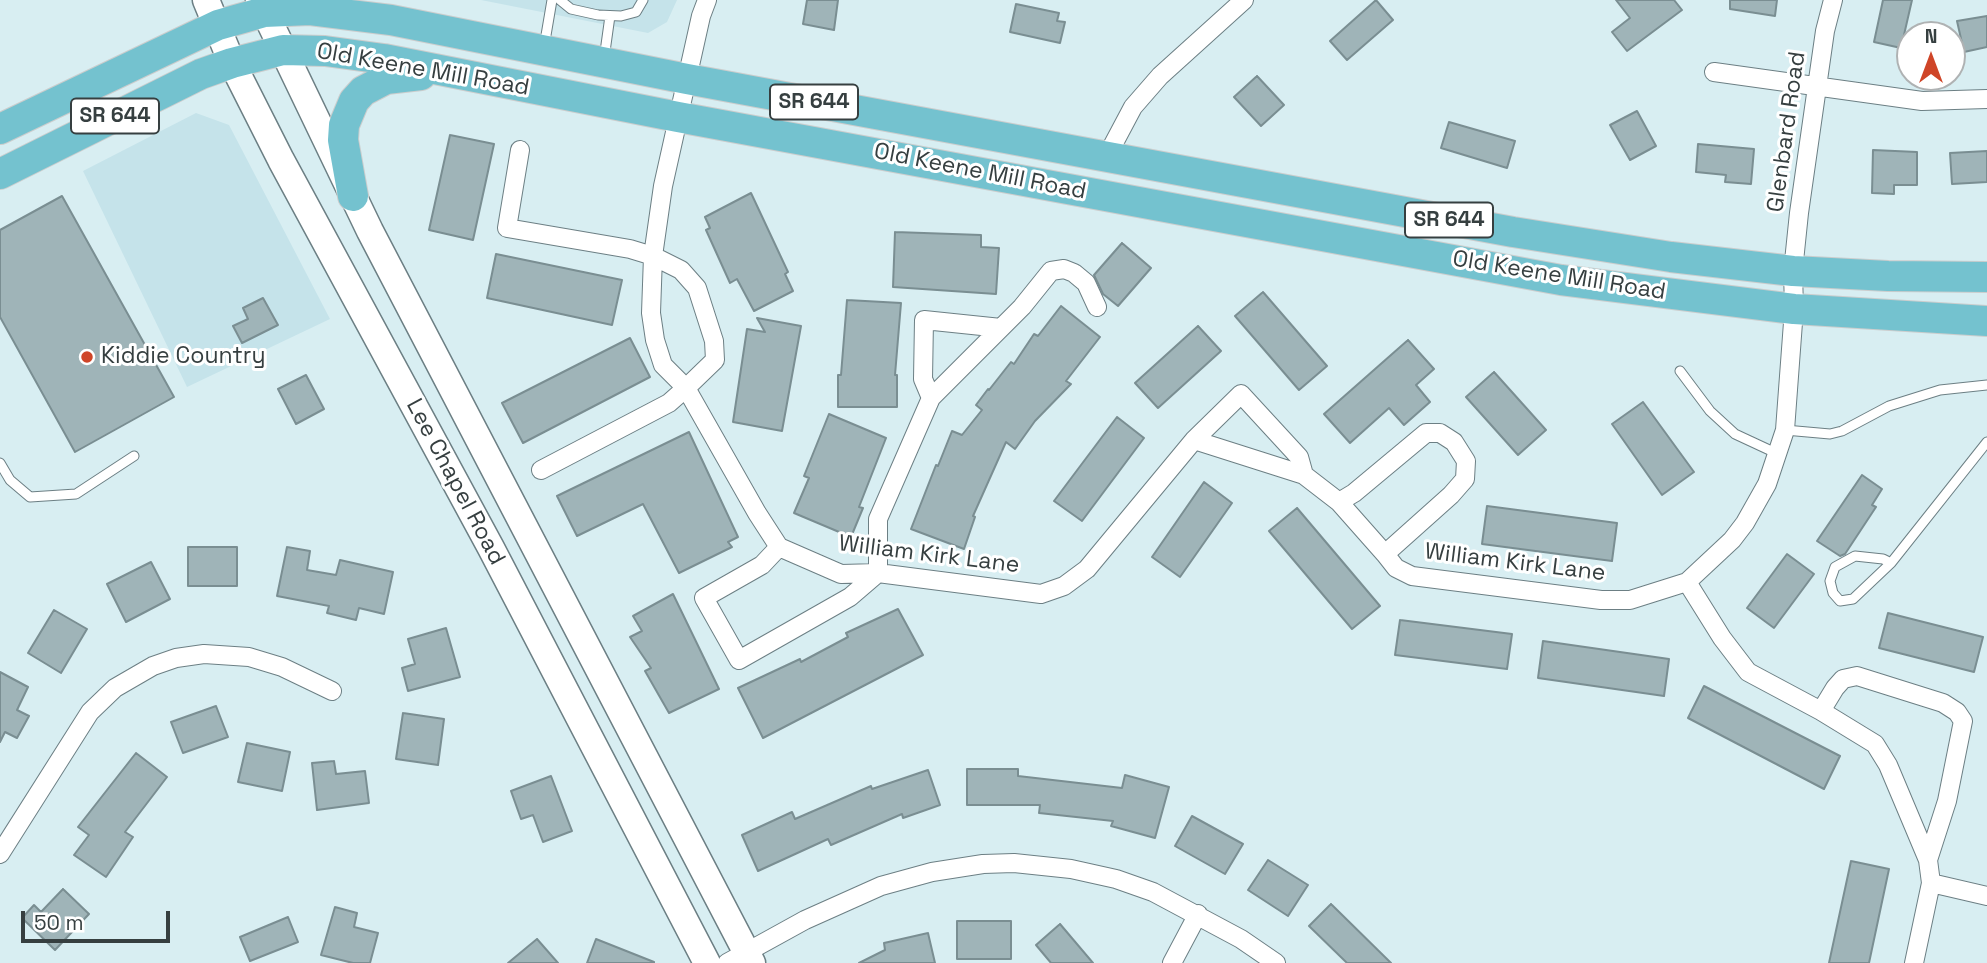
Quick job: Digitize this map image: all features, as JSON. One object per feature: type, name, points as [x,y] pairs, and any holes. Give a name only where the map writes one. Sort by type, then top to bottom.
[{"type":"main road","name":"Old Keene Mill Road","points":[[0,129],[212,13],[262,6],[391,20],[687,79],[1513,232],[1671,257],[1793,271],[1987,277]]},
{"type":"main road","name":"Lee Chapel Road","points":[[262,6],[353,196],[742,959]]},
{"type":"main road","name":"Lee Chapel Road","points":[[212,13],[232,63],[281,160],[536,634],[707,963]]},
{"type":"main road","name":"Old Keene Mill Road","points":[[0,174],[201,74],[282,50],[337,52],[1561,280],[1794,309],[1987,321]]},
{"type":"main road","points":[[353,196],[345,161],[344,125],[354,101],[363,91],[386,79],[400,76],[464,75]]},
{"type":"street","points":[[707,0],[701,16],[663,186],[653,256],[651,313],[655,340],[663,365],[686,388],[779,547],[762,565],[704,598],[739,660],[850,597],[877,573],[877,519],[931,398],[1022,307],[1051,271],[1064,269],[1074,273],[1086,283],[1097,307]]},
{"type":"street","points":[[1107,156],[1133,107],[1160,76],[1244,0]]},
{"type":"street","name":"Glenbard Road","points":[[1687,582],[1732,540],[1745,523],[1767,484],[1785,430],[1794,309],[1793,271],[1825,31],[1833,0]]},
{"type":"street","points":[[1714,72],[1922,101],[1987,99]]},
{"type":"street","points":[[520,150],[507,228],[630,249],[653,256],[681,270],[697,288],[714,341],[715,360],[669,403],[541,470]]},
{"type":"street","points":[[931,398],[923,379],[924,320],[1002,328]]},
{"type":"street","name":"William Kirk Lane","points":[[779,547],[841,574],[877,573],[1041,594],[1064,586],[1087,569],[1103,553],[1194,440],[1241,394],[1299,457],[1304,475]]},
{"type":"street","name":"William Kirk Lane","points":[[1339,502],[1354,493],[1426,433],[1440,433],[1454,442],[1466,461],[1465,479],[1385,554]]},
{"type":"street","name":"William Kirk Lane","points":[[1194,440],[1304,475],[1339,502],[1396,568],[1412,576],[1601,600],[1630,600],[1687,582]]},
{"type":"street","points":[[1687,582],[1722,638],[1748,672],[1875,744],[1888,765],[1928,860],[1931,883],[1914,963]]},
{"type":"street","points":[[0,854],[90,712],[115,688],[153,666],[176,658],[204,654],[249,657],[282,667],[332,691]]},
{"type":"street","points":[[1821,711],[1843,679],[1857,676],[1942,703],[1957,712],[1963,721],[1947,802],[1928,860]]},
{"type":"street","points":[[742,959],[805,920],[881,886],[932,872],[983,864],[1043,865],[1116,879],[1153,892],[1198,914],[1276,963]]},
{"type":"street","points":[[1931,883],[1987,896]]},
{"type":"street","points":[[1172,963],[1198,914]]},
{"type":"lane","points":[[543,50],[552,0]]},
{"type":"lane","points":[[560,0],[571,9],[610,16],[636,12],[643,0]]},
{"type":"lane","points":[[603,62],[610,16]]},
{"type":"lane","points":[[1680,371],[1710,411],[1735,434],[1778,454]]},
{"type":"lane","points":[[1785,430],[1830,434],[1842,431],[1889,406],[1940,390],[1987,385]]},
{"type":"lane","points":[[1891,563],[1883,559],[1855,556],[1835,567],[1830,581],[1833,593],[1840,601],[1853,599],[1891,563],[1987,442]]},
{"type":"lane","points":[[0,463],[10,480],[30,497],[76,494],[134,456]]},
{"type":"shaded area","points":[[481,0],[677,0],[667,22],[648,33]]},
{"type":"shaded area","points":[[196,113],[229,125],[330,319],[187,387],[83,171]]},
{"type":"building","points":[[807,0],[838,0],[834,30],[803,24]]},
{"type":"building","points":[[1376,0],[1393,20],[1347,60],[1330,41]]},
{"type":"building","points":[[1616,0],[1674,0],[1682,10],[1627,51],[1612,32],[1630,18]]},
{"type":"building","points":[[1730,0],[1777,0],[1775,16],[1730,9]]},
{"type":"building","points":[[1883,0],[1912,0],[1907,21],[1896,21],[1896,47],[1874,42]]},
{"type":"building","points":[[1016,4],[1059,13],[1057,21],[1065,22],[1060,43],[1010,32]]},
{"type":"building","points":[[1987,16],[1987,47],[1966,52],[1966,21],[1957,21]]},
{"type":"building","points":[[1257,76],[1284,105],[1261,126],[1234,97]]},
{"type":"building","points":[[1637,111],[1656,146],[1630,160],[1610,125]]},
{"type":"building","points":[[1449,122],[1515,141],[1507,168],[1441,148]]},
{"type":"building","points":[[450,135],[494,144],[473,240],[429,230]]},
{"type":"building","points":[[1698,144],[1754,149],[1751,184],[1725,182],[1726,175],[1696,172]]},
{"type":"building","points":[[1873,150],[1917,152],[1917,185],[1894,185],[1894,194],[1872,193]]},
{"type":"building","points":[[1987,151],[1987,182],[1952,184],[1950,153]]},
{"type":"building","points":[[751,193],[788,272],[785,274],[793,291],[754,311],[737,279],[730,283],[706,230],[710,228],[705,217]]},
{"type":"building","name":"Kiddie Country","points":[[62,196],[174,397],[75,452],[0,317],[0,230]]},
{"type":"building","points":[[895,232],[981,235],[981,247],[999,248],[996,294],[893,287]]},
{"type":"building","points":[[1122,243],[1151,268],[1118,306],[1103,294],[1094,275]]},
{"type":"building","points":[[496,254],[622,280],[612,325],[487,298]]},
{"type":"building","points":[[1263,292],[1327,366],[1299,390],[1235,316]]},
{"type":"building","points":[[263,298],[278,325],[242,343],[233,326],[248,319],[243,308]]},
{"type":"building","points":[[847,300],[901,303],[895,375],[897,407],[838,407],[838,375],[841,375]]},
{"type":"building","points":[[1061,306],[1100,337],[1066,381],[1071,384],[1035,421],[1015,449],[1006,442],[973,516],[975,517],[964,549],[911,529],[952,431],[962,435],[982,410],[976,405],[988,389],[1011,362],[1014,364],[1034,334],[1038,336]]},
{"type":"building","points":[[757,318],[801,326],[782,431],[733,422],[747,329],[765,332]]},
{"type":"building","points":[[1198,326],[1221,351],[1158,408],[1135,383]]},
{"type":"building","points":[[630,338],[650,377],[523,443],[502,403]]},
{"type":"building","points":[[1408,340],[1434,369],[1416,385],[1430,402],[1404,425],[1389,408],[1350,443],[1324,414]]},
{"type":"building","points":[[1494,372],[1546,430],[1518,455],[1466,397]]},
{"type":"building","points":[[306,375],[324,409],[296,424],[278,389]]},
{"type":"building","points":[[1643,402],[1694,472],[1662,495],[1612,424]]},
{"type":"building","points":[[829,414],[886,438],[859,507],[863,508],[851,537],[794,513],[809,478],[804,476]]},
{"type":"building","points":[[1117,417],[1144,438],[1082,521],[1054,501]]},
{"type":"building","points":[[689,432],[738,537],[728,542],[732,547],[679,573],[643,504],[577,536],[557,496]]},
{"type":"building","points":[[1862,475],[1882,489],[1872,505],[1876,507],[1845,554],[1840,556],[1817,541]]},
{"type":"building","points":[[1204,482],[1232,503],[1180,577],[1152,557]]},
{"type":"building","points":[[1487,506],[1617,523],[1612,561],[1482,544]]},
{"type":"building","points":[[1297,508],[1380,606],[1352,629],[1269,531]]},
{"type":"building","points":[[188,547],[237,547],[237,586],[188,586]]},
{"type":"building","points":[[287,547],[310,551],[307,570],[336,575],[340,560],[393,572],[384,614],[359,608],[356,620],[327,613],[329,606],[277,596]]},
{"type":"building","points":[[1787,554],[1814,574],[1774,628],[1747,608]]},
{"type":"building","points":[[151,562],[170,599],[126,622],[107,584]]},
{"type":"building","points":[[673,594],[719,689],[669,713],[645,671],[651,668],[630,637],[642,631],[633,616]]},
{"type":"building","points":[[898,609],[923,655],[763,738],[738,688],[800,659],[801,662],[848,637],[846,633]]},
{"type":"building","points":[[54,610],[87,629],[61,673],[28,653]]},
{"type":"building","points":[[1888,613],[1983,637],[1974,672],[1879,648]]},
{"type":"building","points":[[1400,620],[1512,634],[1507,669],[1395,655]]},
{"type":"building","points":[[446,628],[460,677],[408,691],[402,668],[415,664],[408,639]]},
{"type":"building","points":[[1543,641],[1669,659],[1664,696],[1538,678]]},
{"type":"building","points":[[0,672],[28,687],[17,710],[29,716],[17,738],[5,732],[0,742]]},
{"type":"building","points":[[1704,686],[1840,756],[1824,789],[1688,718]]},
{"type":"building","points":[[216,706],[228,737],[183,753],[171,722]]},
{"type":"building","points":[[403,713],[444,719],[438,765],[396,759]]},
{"type":"building","points":[[247,743],[290,752],[282,791],[238,782]]},
{"type":"building","points":[[136,753],[167,777],[125,832],[133,837],[106,877],[74,855],[89,835],[78,827]]},
{"type":"building","points":[[334,761],[336,774],[365,771],[369,803],[317,810],[312,763]]},
{"type":"building","points":[[967,769],[1018,769],[1018,776],[1122,788],[1125,775],[1169,787],[1155,838],[1111,826],[1113,821],[1039,813],[1040,805],[967,805]]},
{"type":"building","points":[[928,770],[940,805],[903,818],[902,814],[831,845],[828,839],[758,871],[742,835],[792,812],[795,819],[871,786],[872,789]]},
{"type":"building","points":[[551,776],[572,831],[543,842],[533,815],[521,819],[511,791]]},
{"type":"building","points":[[1192,816],[1243,844],[1225,874],[1175,846]]},
{"type":"building","points":[[1268,860],[1308,885],[1288,916],[1248,890]]},
{"type":"building","points":[[1851,861],[1889,869],[1869,963],[1829,963]]},
{"type":"building","points":[[63,889],[89,914],[55,950],[22,918],[34,905],[41,912]]},
{"type":"building","points":[[1331,904],[1391,963],[1347,963],[1309,926]]},
{"type":"building","points":[[335,907],[357,913],[354,927],[378,933],[370,963],[353,963],[321,955]]},
{"type":"building","points":[[288,917],[298,942],[250,961],[240,937]]},
{"type":"building","points":[[957,921],[1011,921],[1011,959],[957,959]]},
{"type":"building","points":[[1060,924],[1093,963],[1051,963],[1036,945]]},
{"type":"building","points":[[928,933],[935,963],[859,963],[885,950],[884,943]]},
{"type":"building","points":[[537,939],[558,963],[508,963]]},
{"type":"building","points":[[596,939],[654,962],[654,963],[587,963]]},
{"type":"place","name":"Kiddie Country","points":[[87,357]]}]
